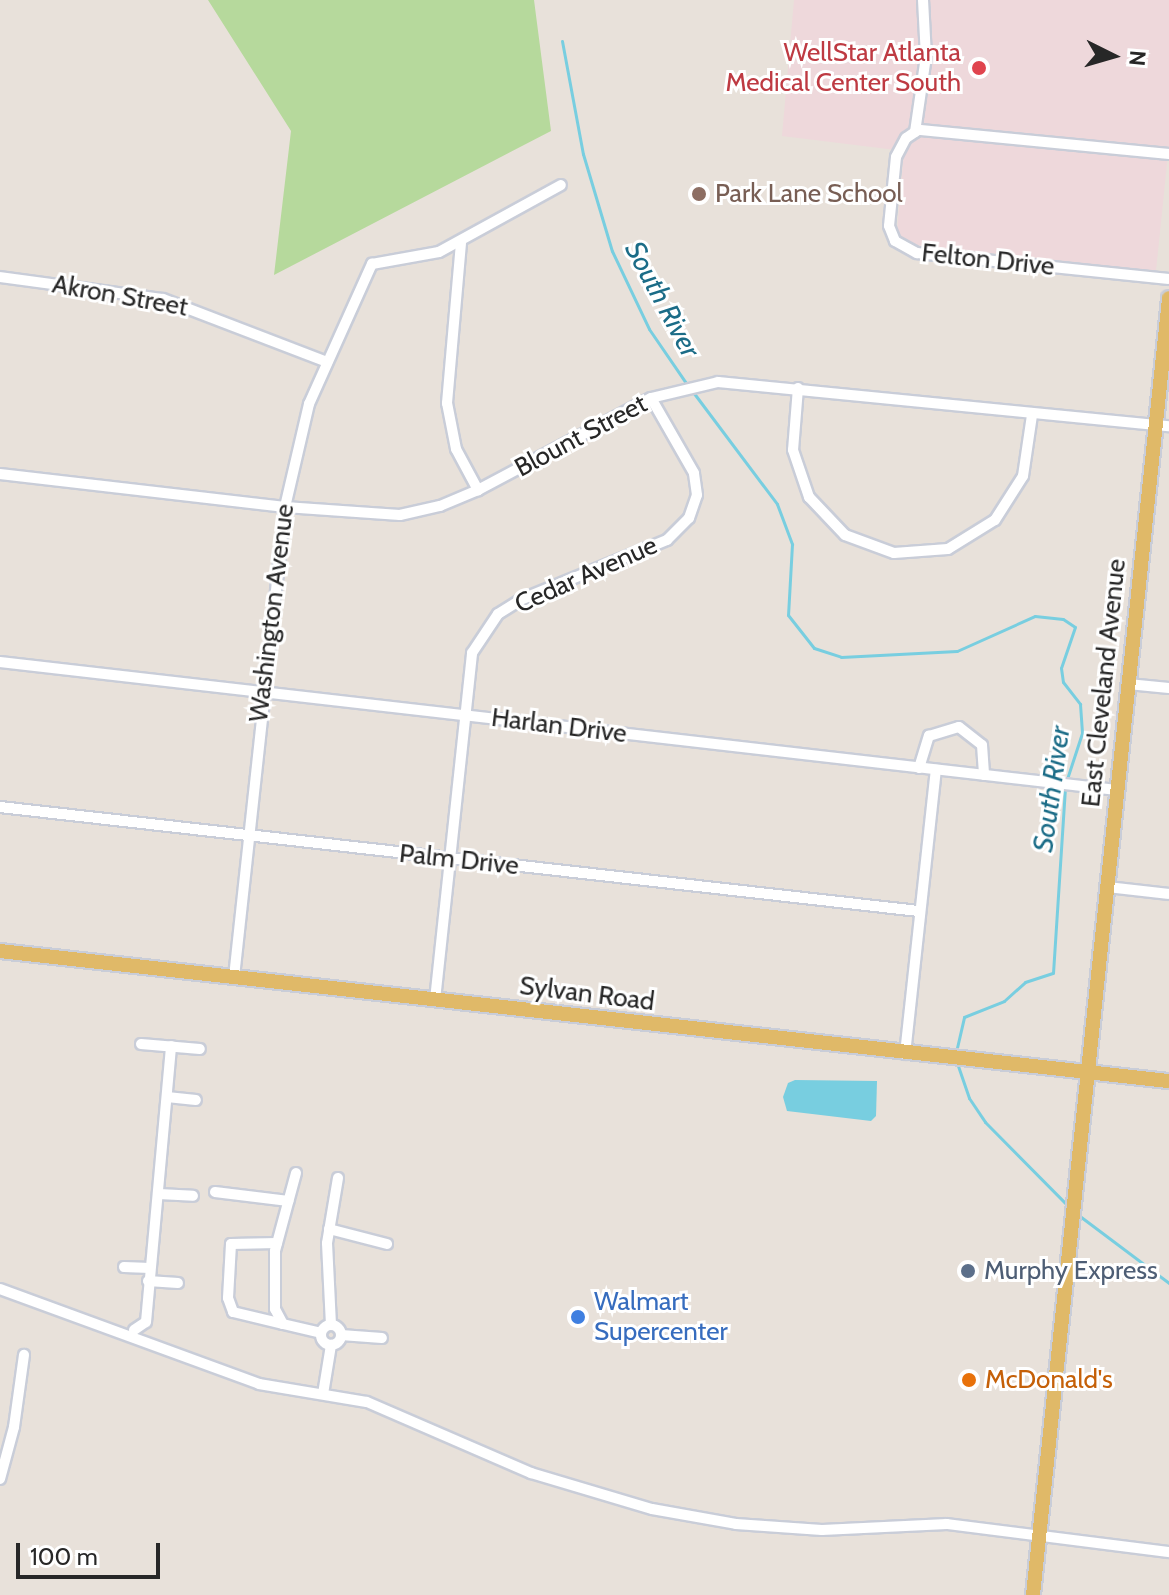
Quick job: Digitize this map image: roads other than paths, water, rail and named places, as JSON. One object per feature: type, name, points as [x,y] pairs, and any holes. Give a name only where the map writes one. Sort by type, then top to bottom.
[{"type":"main road","name":"East Cleveland Avenue","points":[[1033,1595],[1128,684],[1162,426],[1169,298]]},
{"type":"main road","name":"Sylvan Road","points":[[0,951],[1169,1081]]},
{"type":"street","points":[[923,0],[926,57],[915,132],[1169,154]]},
{"type":"street","name":"Felton Drive","points":[[915,132],[896,157],[889,226],[895,241],[908,251],[1169,279]]},
{"type":"street","points":[[478,490],[456,449],[447,403],[461,243],[561,185]]},
{"type":"street","name":"Washington Avenue","points":[[234,977],[262,692],[285,507],[298,436],[327,362],[372,264],[417,259],[461,243]]},
{"type":"street","name":"Akron Street","points":[[0,277],[163,299],[327,362]]},
{"type":"street","name":"Blount Street","points":[[0,474],[285,507],[400,515],[440,506],[478,490],[651,398],[718,382],[1162,426]]},
{"type":"street","points":[[798,388],[793,450],[809,497],[845,535],[894,553],[948,549],[995,520],[1023,476],[1032,415]]},
{"type":"street","name":"Cedar Avenue","points":[[435,1000],[472,653],[498,614],[667,540],[689,518],[697,495],[694,473],[651,398]]},
{"type":"street","name":"Harlan Drive","points":[[0,662],[1117,790]]},
{"type":"street","points":[[1128,684],[1169,688]]},
{"type":"street","points":[[919,768],[929,736],[959,727],[982,745],[984,775]]},
{"type":"street","points":[[905,1054],[936,770]]},
{"type":"street","name":"Palm Drive","points":[[0,807],[919,911]]},
{"type":"street","points":[[1108,887],[1169,894]]},
{"type":"street","points":[[141,1044],[200,1049]]},
{"type":"street","points":[[133,1333],[136,1316],[144,1312],[150,1268],[171,1046]]},
{"type":"street","points":[[167,1097],[196,1100]]},
{"type":"street","points":[[283,1324],[273,1284],[277,1243],[296,1173]]},
{"type":"street","points":[[338,1178],[329,1229],[331,1325],[341,1335],[382,1338]]},
{"type":"street","points":[[215,1192],[288,1201]]},
{"type":"street","points":[[159,1194],[193,1196]]},
{"type":"street","points":[[329,1229],[387,1244]]},
{"type":"street","points":[[277,1243],[231,1244],[228,1298],[233,1312],[321,1333],[331,1345]]},
{"type":"street","points":[[124,1267],[150,1268]]},
{"type":"street","points":[[148,1281],[178,1283]]},
{"type":"street","points":[[0,1289],[133,1333],[259,1384],[367,1402],[531,1473],[652,1509],[736,1524],[822,1530],[947,1524],[1039,1540],[1169,1552]]},
{"type":"street","points":[[321,1333],[331,1325]]},
{"type":"street","points":[[323,1394],[331,1345],[341,1335]]},
{"type":"street","points":[[0,1479],[2,1450],[14,1427],[24,1355]]},
{"type":"water","points":[[795,1080],[877,1081],[876,1116],[871,1121],[787,1111],[783,1097],[788,1083]]},
{"type":"waterway","name":"South River","points":[[562,41],[583,154],[612,251],[649,329],[688,386]]},
{"type":"waterway","name":"South River","points":[[693,392],[777,504],[792,544],[788,615],[814,648],[841,657],[957,651],[1035,616],[1063,619],[1075,627],[1061,668],[1063,682],[1080,704],[1082,733],[1067,779]]},
{"type":"waterway","name":"South River","points":[[956,1052],[964,1017],[1004,1001],[1025,982],[1053,973],[1065,787]]},
{"type":"waterway","name":"South River","points":[[957,1063],[969,1098],[985,1122],[1068,1206]]},
{"type":"waterway","name":"South River","points":[[1077,1214],[1169,1283]]},
{"type":"place","name":"WellStar Atlanta Medical Center South","points":[[979,68]]},
{"type":"place","name":"Park Lane School","points":[[699,194]]},
{"type":"place","name":"Murphy Express","points":[[968,1271]]},
{"type":"place","name":"Walmart Supercenter","points":[[578,1317]]},
{"type":"place","name":"McDonald's","points":[[969,1380]]}]
